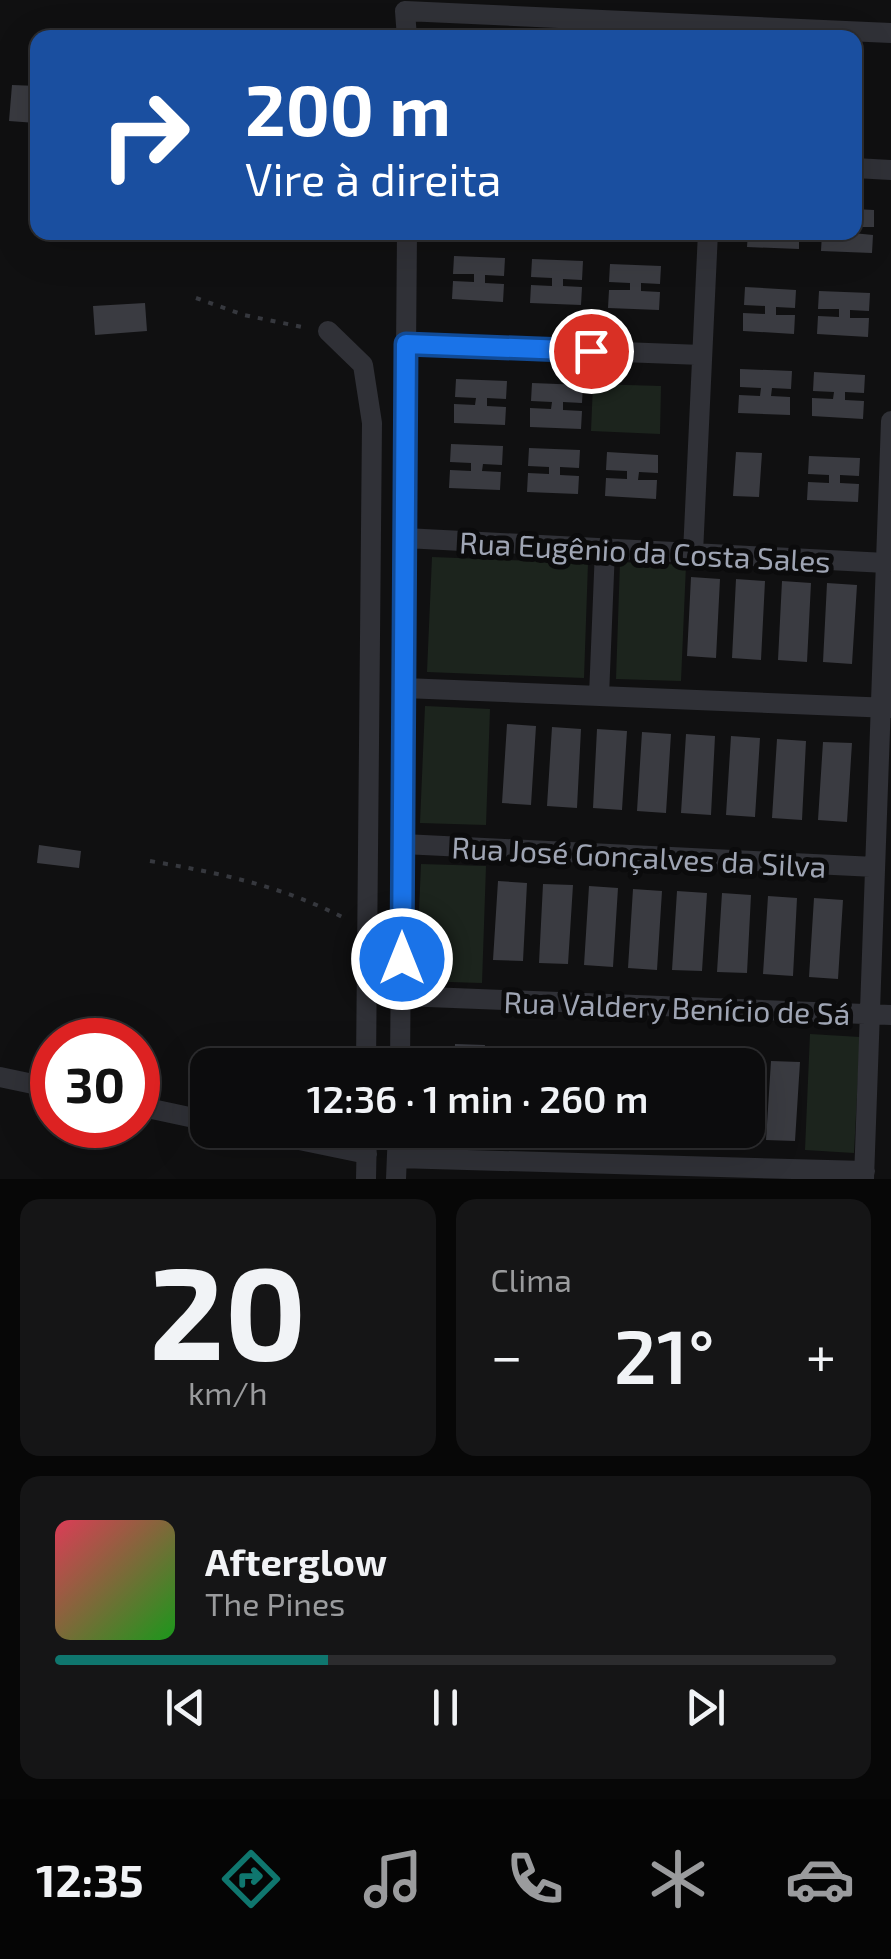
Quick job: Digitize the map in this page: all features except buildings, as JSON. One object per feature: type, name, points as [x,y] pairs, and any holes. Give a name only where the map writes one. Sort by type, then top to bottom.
[{"type":"street","points":[[406,30],[405,10],[847,30]]},
{"type":"street","points":[[862,31],[891,32]]},
{"type":"street","points":[[862,168],[891,170]]},
{"type":"street","points":[[400,1048],[407,240]]},
{"type":"street","points":[[694,553],[708,240]]},
{"type":"street","points":[[328,331],[363,365],[372,423],[366,1048]]},
{"type":"street","points":[[406,344],[702,355]]},
{"type":"street","points":[[397,1168],[864,1175],[880,1014],[875,867],[886,708],[891,421]]},
{"type":"street","name":"Rua Eugênio da Costa Sales","points":[[405,538],[886,564]]},
{"type":"street","points":[[600,696],[605,549]]},
{"type":"street","points":[[404,688],[886,708]]},
{"type":"street","name":"Rua José Gonçalves da Silva","points":[[403,844],[875,867]]},
{"type":"street","name":"Rua Valdery Benício de Sá","points":[[402,996],[880,1014]]},
{"type":"street","points":[[0,1077],[30,1083]]},
{"type":"street","points":[[160,1111],[190,1117]]},
{"type":"street","points":[[338,1148],[367,1154]]},
{"type":"street","points":[[366,1179],[367,1148]]},
{"type":"path","points":[[196,298],[277,323],[328,331]]},
{"type":"path","points":[[150,861],[232,876],[302,896],[365,928]]},
{"type":"shaded area","points":[[593,384],[661,386],[660,434],[591,431]]},
{"type":"shaded area","points":[[432,557],[588,563],[584,678],[427,672]]},
{"type":"shaded area","points":[[620,562],[686,565],[681,681],[616,679]]},
{"type":"shaded area","points":[[425,706],[490,709],[486,825],[420,823]]},
{"type":"shaded area","points":[[421,864],[486,866],[482,983],[416,981]]},
{"type":"shaded area","points":[[810,1034],[860,1037],[854,1153],[805,1150]]},
{"type":"route","points":[[402,959],[406,344],[591,351]]}]
